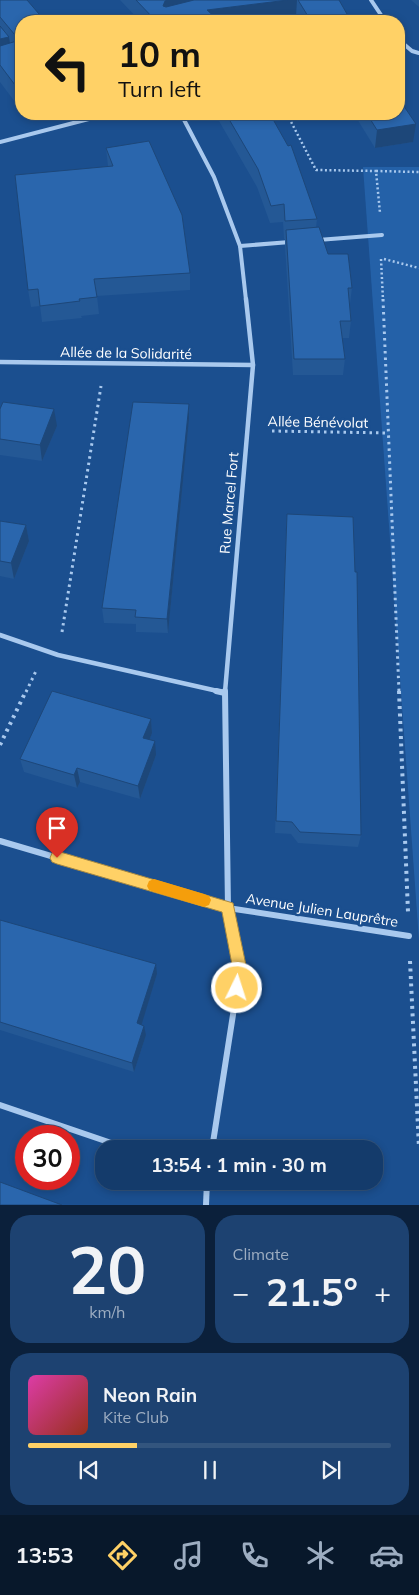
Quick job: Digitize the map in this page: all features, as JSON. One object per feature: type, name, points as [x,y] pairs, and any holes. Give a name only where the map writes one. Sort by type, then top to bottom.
[{"type":"street","points":[[371,0],[381,15]]},
{"type":"street","points":[[405,45],[412,51],[419,53]]},
{"type":"street","points":[[0,142],[85,120]]},
{"type":"street","name":"Rue Marcel Fort","points":[[184,120],[214,178],[240,246],[253,365],[225,693],[228,908],[240,970],[213,1140]]},
{"type":"street","points":[[316,240],[382,235]]},
{"type":"street","points":[[240,246],[297,242]]},
{"type":"street","name":"Allée de la Solidarité","points":[[0,362],[253,365]]},
{"type":"street","points":[[0,635],[58,656],[225,693]]},
{"type":"street","name":"Avenue Julien Lauprêtre","points":[[0,841],[228,908],[409,936]]},
{"type":"street","points":[[0,1106],[102,1140]]},
{"type":"street","points":[[206,1205],[207,1190]]},
{"type":"path","points":[[290,120],[316,170],[419,172]]},
{"type":"path","points":[[376,171],[382,235],[381,259],[388,433],[419,1148]]},
{"type":"path","points":[[381,259],[419,268]]},
{"type":"path","points":[[0,745],[37,668],[58,656],[104,364]]},
{"type":"path","name":"Allée Bénévolat","points":[[246,431],[388,433]]},
{"type":"shaded area","points":[[363,167],[419,167],[419,940]]},
{"type":"building","points":[[0,0],[27,0],[40,15],[15,15],[15,35],[0,17]]},
{"type":"building","points":[[136,0],[168,0],[165,1],[163,6],[166,7],[194,0],[288,0],[207,10],[212,15],[150,15]]},
{"type":"building","points":[[298,0],[339,0],[348,15],[307,15]]},
{"type":"building","points":[[0,26],[9,37],[0,39]]},
{"type":"building","points":[[15,42],[15,85],[0,65],[0,46]]},
{"type":"building","points":[[405,108],[416,124],[377,130],[371,120],[405,120]]},
{"type":"building","points":[[229,120],[273,120],[288,146],[291,145],[317,219],[285,221],[284,204],[271,206],[258,169]]},
{"type":"building","points":[[149,141],[182,215],[190,273],[94,279],[97,297],[40,306],[38,289],[28,290],[15,175],[113,166],[106,148]]},
{"type":"building","points":[[319,227],[328,254],[348,254],[352,288],[348,288],[351,321],[340,321],[345,359],[294,359],[286,230]]},
{"type":"building","points":[[3,402],[54,409],[40,445],[0,439],[0,409]]},
{"type":"building","points":[[133,402],[189,404],[167,619],[135,617],[136,610],[102,608]]},
{"type":"building","points":[[287,514],[353,517],[355,572],[357,572],[361,835],[300,832],[292,822],[276,821]]},
{"type":"building","points":[[0,521],[26,525],[11,563],[0,561]]},
{"type":"building","points":[[52,691],[151,719],[143,738],[155,741],[138,786],[77,768],[74,775],[20,759]]},
{"type":"building","points":[[0,920],[156,964],[137,1023],[144,1026],[132,1063],[0,1022]]},
{"type":"building","points":[[0,1182],[15,1188],[15,1190],[22,1190],[62,1205],[0,1205]]},
{"type":"slow traffic","points":[[154,886],[204,900]]},
{"type":"route","points":[[57,858],[228,908],[240,970],[237,988]]}]
